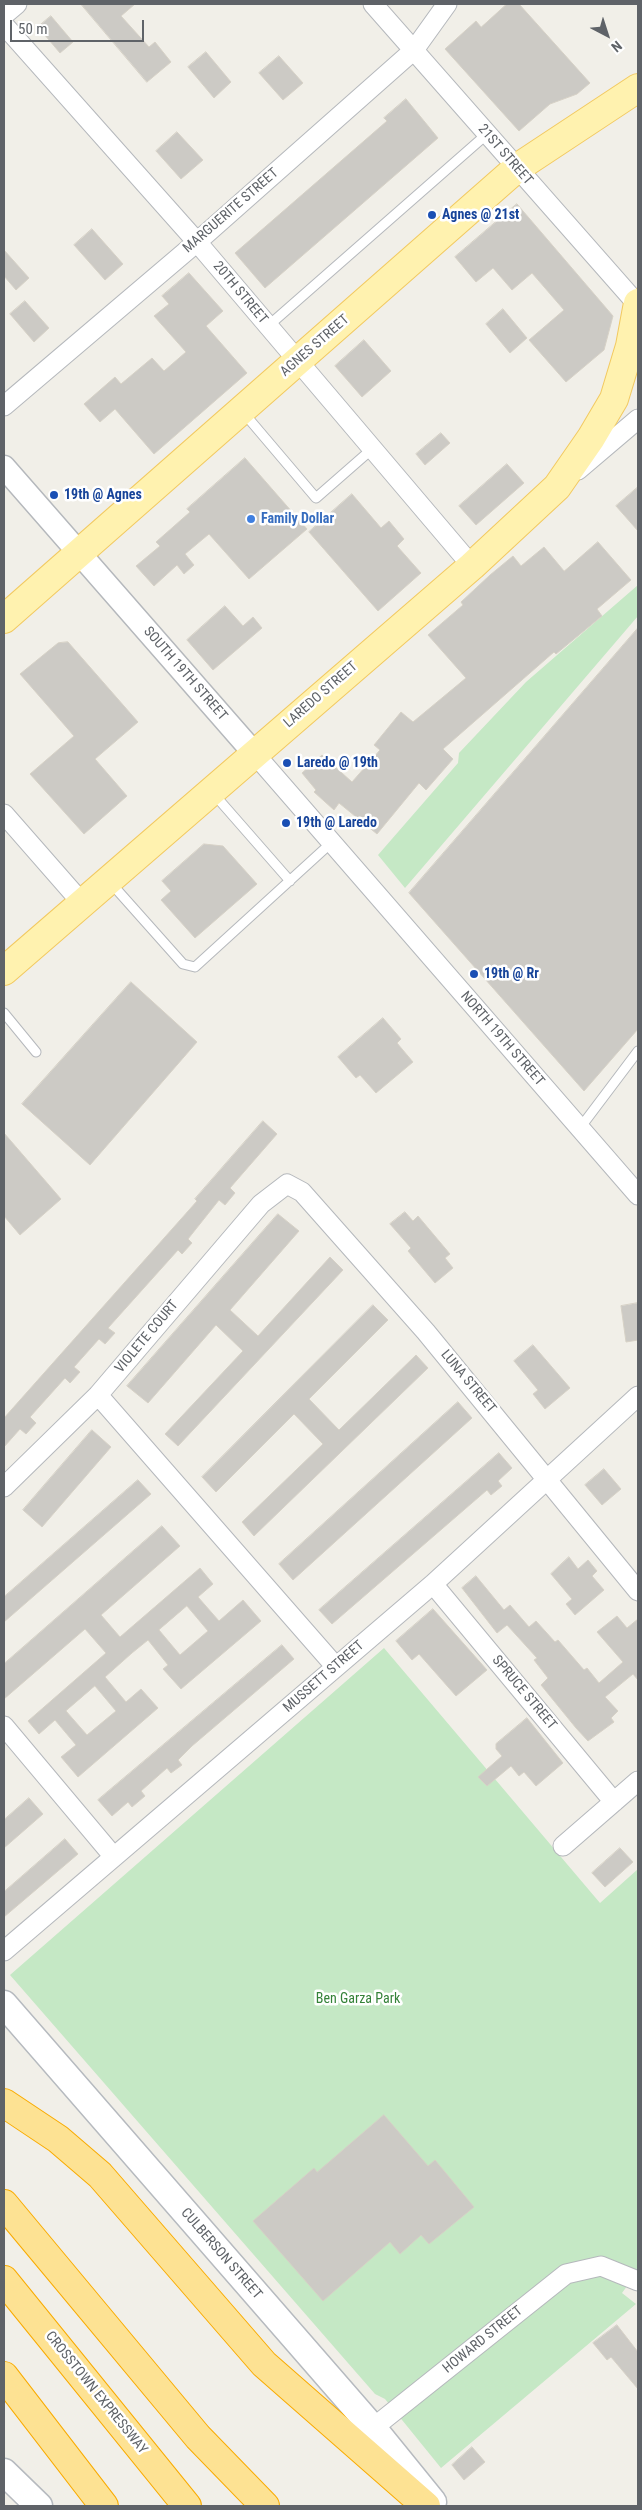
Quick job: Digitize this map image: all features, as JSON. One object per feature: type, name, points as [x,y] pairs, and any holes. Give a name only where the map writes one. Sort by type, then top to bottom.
[{"type":"highway","points":[[4,2103],[58,2139],[100,2175],[264,2364],[426,2506]]},
{"type":"highway","points":[[4,2204],[254,2506]]},
{"type":"highway","name":"CROSSTOWN EXPRESSWAY","points":[[4,2280],[187,2506]]},
{"type":"highway","points":[[4,2376],[104,2506]]},
{"type":"highway","points":[[21,2399],[109,2506]]},
{"type":"highway","points":[[198,2437],[265,2506]]},
{"type":"main road","name":"AGNES STREET","points":[[4,619],[517,168],[638,88]]},
{"type":"main road","points":[[558,487],[591,438],[614,398],[630,346],[638,305]]},
{"type":"main road","name":"LAREDO STREET","points":[[4,971],[472,566],[558,487]]},
{"type":"main road","name":"CULBERSON STREET","points":[[4,2004],[373,2428],[437,2506]]},
{"type":"main road","points":[[4,2472],[39,2506]]},
{"type":"street","points":[[4,15],[16,4]]},
{"type":"street","name":"21ST STREET","points":[[373,4],[638,305]]},
{"type":"street","name":"MARGUERITE STREET","points":[[4,406],[197,242],[414,50],[447,4]]},
{"type":"street","name":"20TH STREET","points":[[4,25],[197,242],[472,566]]},
{"type":"street","name":"LAREDO STREET","points":[[558,487],[638,419]]},
{"type":"street","name":"SOUTH 19TH STREET","points":[[4,467],[365,882]]},
{"type":"street","points":[[4,814],[82,903]]},
{"type":"street","name":"NORTH 19TH STREET","points":[[365,882],[638,1195]]},
{"type":"street","name":"VIOLETE COURT","points":[[4,1487],[98,1395],[261,1204],[287,1184]]},
{"type":"street","name":"LUNA STREET","points":[[287,1184],[302,1192],[426,1332],[638,1590]]},
{"type":"street","points":[[98,1395],[336,1667]]},
{"type":"street","name":"MUSSETT STREET","points":[[4,1951],[433,1584],[638,1396]]},
{"type":"street","name":"SPRUCE STREET","points":[[433,1584],[614,1802]]},
{"type":"street","points":[[4,1726],[114,1857]]},
{"type":"street","points":[[563,1846],[638,1781]]},
{"type":"street","name":"HOWARD STREET","points":[[373,2428],[566,2274],[600,2266],[638,2281]]},
{"type":"lane","points":[[268,327],[487,134]]},
{"type":"lane","points":[[242,410],[316,498],[372,449]]},
{"type":"lane","points":[[211,790],[290,881]]},
{"type":"lane","points":[[108,880],[183,964],[192,967],[200,965],[331,843]]},
{"type":"lane","points":[[4,1013],[36,1052]]},
{"type":"lane","points":[[580,1128],[638,1051]]},
{"type":"green space","points":[[638,585],[638,616],[405,888],[378,855],[458,763],[459,753],[526,682]]},
{"type":"green space","name":"Ben Garza Park","points":[[384,1648],[600,1903],[638,1869],[638,2271],[622,2293],[636,2304],[441,2468],[385,2399],[375,2394],[10,1975]]},
{"type":"building","points":[[81,4],[135,4],[121,16],[149,47],[155,42],[171,62],[147,82]]},
{"type":"building","points":[[507,4],[519,4],[590,83],[577,94],[550,104],[519,131],[445,49],[476,21],[481,27]]},
{"type":"building","points":[[51,16],[73,42],[60,53],[38,27]]},
{"type":"building","points":[[206,52],[231,82],[214,98],[188,67]]},
{"type":"building","points":[[279,56],[303,83],[283,100],[259,73]]},
{"type":"building","points":[[406,99],[438,138],[265,288],[235,253],[387,121],[384,118]]},
{"type":"building","points":[[177,132],[203,160],[181,179],[156,151]]},
{"type":"building","points":[[517,204],[613,316],[604,350],[566,382],[529,340],[564,310],[532,273],[512,290],[493,268],[476,282],[455,257]]},
{"type":"building","points":[[92,229],[123,264],[105,280],[74,245]]},
{"type":"building","points":[[4,250],[29,278],[16,290],[4,276]]},
{"type":"building","points":[[189,273],[223,311],[206,326],[247,373],[154,454],[115,409],[100,422],[84,404],[115,377],[121,384],[152,358],[164,371],[186,352],[154,316],[169,304],[162,296]]},
{"type":"building","points":[[25,301],[49,328],[34,342],[10,314]]},
{"type":"building","points":[[503,309],[527,338],[510,353],[486,324]]},
{"type":"building","points":[[364,340],[391,371],[362,397],[335,366]]},
{"type":"building","points":[[441,433],[450,443],[425,465],[416,454]]},
{"type":"building","points":[[245,458],[307,529],[249,579],[209,534],[185,554],[194,565],[184,574],[177,565],[154,586],[136,566],[160,546],[156,542],[190,512],[187,509]]},
{"type":"building","points":[[507,464],[524,483],[476,525],[459,506]]},
{"type":"building","points":[[638,487],[638,531],[616,506]]},
{"type":"building","points":[[352,494],[381,528],[389,521],[404,539],[397,546],[421,573],[378,611],[309,532]]},
{"type":"building","points":[[598,542],[631,580],[597,609],[602,616],[556,654],[554,652],[443,749],[453,759],[426,790],[419,783],[377,834],[339,803],[334,810],[314,792],[316,790],[302,773],[322,755],[352,782],[380,750],[374,745],[401,712],[413,722],[466,678],[428,635],[463,605],[461,602],[490,575],[513,556],[521,566],[544,547],[564,571]]},
{"type":"building","points":[[225,606],[243,626],[253,617],[262,628],[213,670],[187,640]]},
{"type":"building","points":[[638,628],[638,1029],[584,1091],[409,893]]},
{"type":"building","points":[[68,642],[138,722],[95,759],[127,796],[84,834],[30,774],[74,736],[20,674],[58,643]]},
{"type":"building","points":[[204,844],[223,846],[257,884],[195,938],[161,900],[171,891],[162,881]]},
{"type":"building","points":[[131,982],[197,1042],[90,1165],[22,1104]]},
{"type":"building","points":[[383,1018],[401,1039],[397,1043],[413,1062],[376,1093],[360,1075],[356,1078],[338,1057]]},
{"type":"building","points":[[263,1121],[277,1134],[230,1188],[235,1193],[225,1205],[219,1200],[188,1239],[192,1243],[182,1254],[178,1250],[108,1328],[115,1333],[105,1344],[99,1339],[74,1367],[80,1372],[70,1383],[65,1378],[30,1417],[36,1423],[26,1434],[20,1429],[4,1447],[4,1418],[197,1201],[195,1199]]},
{"type":"building","points":[[4,1133],[61,1199],[20,1235],[4,1216]]},
{"type":"building","points":[[405,1212],[413,1221],[418,1216],[450,1254],[445,1258],[453,1268],[435,1283],[408,1251],[411,1248],[390,1224]]},
{"type":"building","points":[[278,1214],[299,1231],[230,1310],[258,1336],[330,1257],[343,1270],[178,1446],[165,1434],[243,1351],[216,1325],[148,1403],[127,1386]]},
{"type":"building","points":[[638,1303],[638,1340],[626,1342],[621,1306]]},
{"type":"building","points":[[373,1305],[388,1320],[309,1399],[339,1430],[416,1355],[428,1368],[254,1536],[242,1522],[323,1444],[294,1414],[216,1492],[202,1477]]},
{"type":"building","points":[[533,1345],[570,1388],[545,1409],[533,1394],[538,1390],[514,1361]]},
{"type":"building","points":[[458,1402],[472,1418],[293,1580],[279,1564]]},
{"type":"building","points":[[92,1430],[111,1447],[42,1527],[23,1510]]},
{"type":"building","points":[[499,1453],[512,1468],[498,1481],[502,1486],[491,1495],[487,1490],[332,1624],[319,1610]]},
{"type":"building","points":[[604,1469],[621,1489],[602,1505],[585,1485]]},
{"type":"building","points":[[138,1480],[151,1494],[4,1622],[4,1597]]},
{"type":"building","points":[[162,1526],[180,1546],[101,1615],[120,1637],[200,1568],[213,1584],[198,1597],[219,1621],[243,1600],[261,1621],[181,1689],[163,1669],[168,1665],[148,1640],[132,1653],[105,1677],[126,1702],[141,1689],[158,1708],[78,1777],[61,1757],[76,1745],[55,1720],[39,1734],[28,1721],[106,1653],[85,1629],[4,1699],[4,1664]],"holes":[[[187,1606],[208,1631],[180,1655],[159,1630]],[[95,1686],[116,1711],[87,1735],[66,1711]]]},
{"type":"building","points":[[569,1557],[578,1569],[588,1560],[597,1571],[592,1576],[604,1590],[575,1615],[566,1604],[572,1599],[551,1574]]},
{"type":"building","points":[[476,1576],[504,1610],[510,1605],[529,1627],[536,1621],[555,1642],[558,1640],[584,1670],[587,1668],[599,1683],[623,1662],[597,1632],[617,1616],[627,1628],[638,1619],[638,1680],[633,1674],[605,1697],[618,1711],[611,1718],[614,1722],[588,1741],[541,1685],[548,1678],[534,1660],[537,1658],[507,1625],[497,1633],[462,1588]]},
{"type":"building","points":[[433,1609],[487,1670],[456,1696],[419,1654],[412,1660],[396,1641]]},
{"type":"building","points":[[282,1645],[294,1659],[192,1746],[178,1760],[182,1765],[171,1773],[167,1768],[141,1791],[145,1796],[132,1807],[128,1802],[112,1816],[98,1800]]},
{"type":"building","points":[[527,1718],[563,1763],[536,1786],[524,1772],[519,1776],[511,1766],[487,1786],[478,1777],[502,1756],[496,1749],[496,1744]]},
{"type":"building","points":[[29,1798],[43,1814],[4,1848],[4,1820]]},
{"type":"building","points":[[65,1839],[78,1854],[4,1917],[4,1892]]},
{"type":"building","points":[[620,1848],[633,1862],[605,1887],[592,1873]]},
{"type":"building","points":[[384,2115],[428,2166],[435,2160],[474,2207],[429,2244],[421,2235],[400,2254],[390,2242],[323,2301],[253,2221],[314,2168],[317,2172]]},
{"type":"building","points":[[617,2325],[638,2352],[638,2389],[611,2357],[607,2360],[593,2343]]},
{"type":"building","points":[[472,2447],[485,2462],[464,2480],[452,2465]]},
{"type":"place","name":"Agnes @ 21st","points":[[432,215]]},
{"type":"place","name":"19th @ Agnes","points":[[54,495]]},
{"type":"place","name":"Family Dollar","points":[[251,519]]},
{"type":"place","name":"Laredo @ 19th","points":[[287,763]]},
{"type":"place","name":"19th @ Laredo","points":[[286,823]]},
{"type":"place","name":"19th @ Rr","points":[[474,974]]}]
